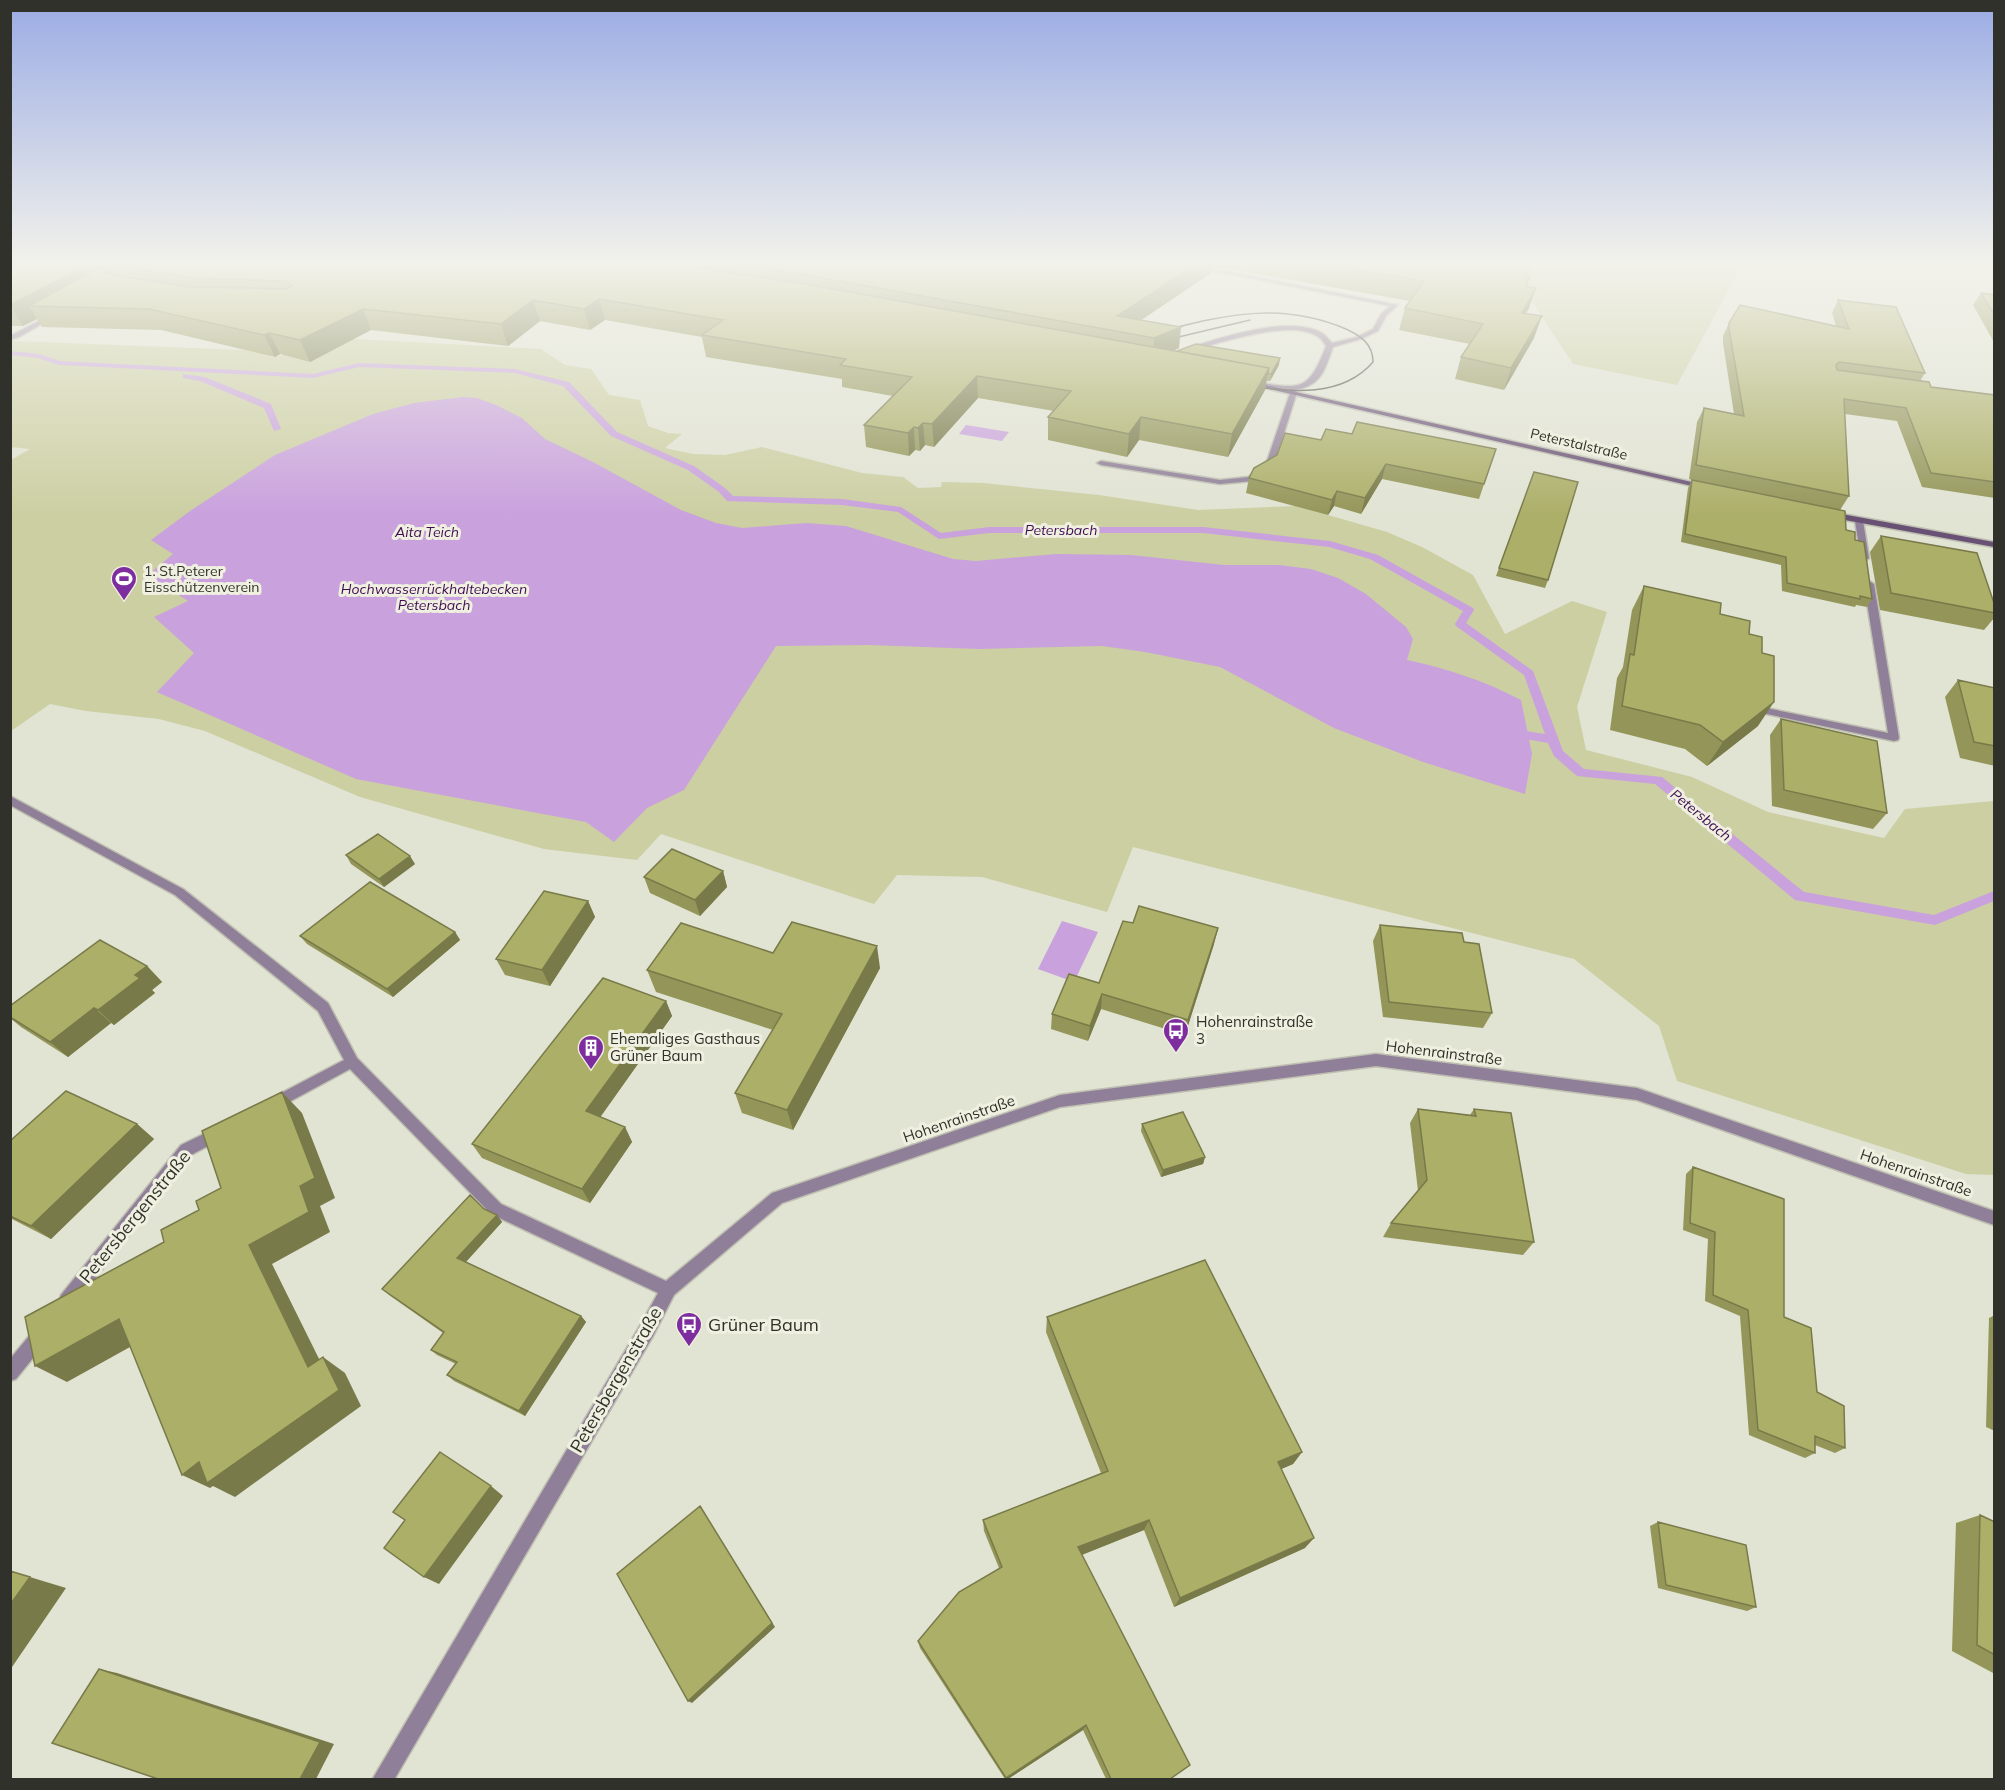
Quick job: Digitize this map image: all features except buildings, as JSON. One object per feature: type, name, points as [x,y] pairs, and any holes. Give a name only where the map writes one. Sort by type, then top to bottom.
[{"type":"street","points":[[1178,353],[1196,349]]},
{"type":"street","points":[[1257,384],[1286,388],[1309,383],[1316,377],[1329,349]]},
{"type":"street","name":"Peterstalstraße","points":[[1246,382],[1714,489]]},
{"type":"street","points":[[1101,463],[1220,482],[1250,479],[1269,468],[1293,392]]},
{"type":"street","points":[[1826,514],[1995,545]]},
{"type":"street","points":[[1859,521],[1866,566]]},
{"type":"street","points":[[1766,711],[1894,738],[1868,578]]},
{"type":"street","name":"Petersbergenstraße","points":[[10,800],[179,892],[323,1007],[352,1062],[496,1209],[668,1290],[647,1330],[382,1779]]},
{"type":"street","name":"Hohenrainstraße","points":[[668,1290],[777,1198],[1060,1101],[1376,1060],[1637,1094],[1995,1218]]},
{"type":"street","points":[[259,1111],[352,1062]]},
{"type":"street","name":"Petersbergenstraße","points":[[10,1373],[186,1150],[228,1128]]},
{"type":"green space","points":[[11,349],[208,349],[246,350],[274,357],[312,349],[541,349],[565,365],[591,369],[609,395],[640,400],[648,426],[668,433],[682,434],[665,448],[693,454],[725,455],[762,447],[862,473],[903,477],[918,488],[941,487],[942,482],[983,483],[1099,495],[1198,510],[1296,506],[1387,532],[1422,547],[1473,575],[1505,634],[1572,601],[1607,612],[1577,707],[1586,750],[1692,777],[1768,812],[1884,838],[1905,809],[1994,801],[1994,1175],[1966,1174],[1677,1081],[1659,1026],[1574,959],[1133,847],[1107,912],[982,877],[897,875],[874,904],[661,834],[637,860],[544,849],[360,797],[205,731],[159,719],[86,711],[50,704],[11,731],[11,460],[30,449],[11,447]]},
{"type":"green space","points":[[1563,349],[1697,349],[1677,385],[1573,364]]},
{"type":"water","name":"Hochwasserrückhaltebecken Petersbach","points":[[463,397],[477,398],[496,405],[522,418],[545,439],[593,462],[681,510],[716,523],[742,528],[806,523],[846,526],[953,559],[976,561],[1056,554],[1131,555],[1224,565],[1279,565],[1311,569],[1338,578],[1366,594],[1406,627],[1413,639],[1407,660],[1465,676],[1521,700],[1532,754],[1525,794],[1423,762],[1334,728],[1220,667],[1102,646],[979,649],[869,645],[776,646],[684,790],[647,808],[614,842],[586,822],[356,779],[157,692],[194,653],[154,617],[188,601],[148,575],[173,554],[151,540],[190,511],[275,455],[373,414],[414,403]]},
{"type":"water","points":[[966,425],[1009,432],[1002,441],[959,434]]},
{"type":"water","points":[[1062,921],[1098,932],[1074,982],[1038,969]]},
{"type":"waterway","name":"Petersbach","points":[[10,353],[39,356],[59,363],[313,376],[359,365],[515,371],[566,384],[614,434],[691,468],[722,490],[730,499],[842,502],[901,510],[939,536],[989,530],[1203,530],[1330,544],[1374,557],[1469,610],[1460,624],[1529,673],[1558,753],[1581,773],[1658,780],[1800,896],[1935,920],[1994,896]]},
{"type":"waterway","points":[[186,376],[202,379],[268,406],[277,429]]},
{"type":"waterway","points":[[1512,733],[1551,739]]},
{"type":"tram line","points":[[1248,386],[1298,391],[1331,387],[1360,374],[1373,362],[1370,349]]},
{"type":"place","name":"1. St.Peterer Eisschützenverein","points":[[124,602]]},
{"type":"place","name":"Hohenrainstraße 3","points":[[1176,1054]]},
{"type":"place","name":"Ehemaliges Gasthaus Grüner Baum","points":[[591,1071]]},
{"type":"place","name":"Grüner Baum","points":[[689,1348]]},
{"type":"water label","name":"Aita Teich","points":[[427,532]]}]
